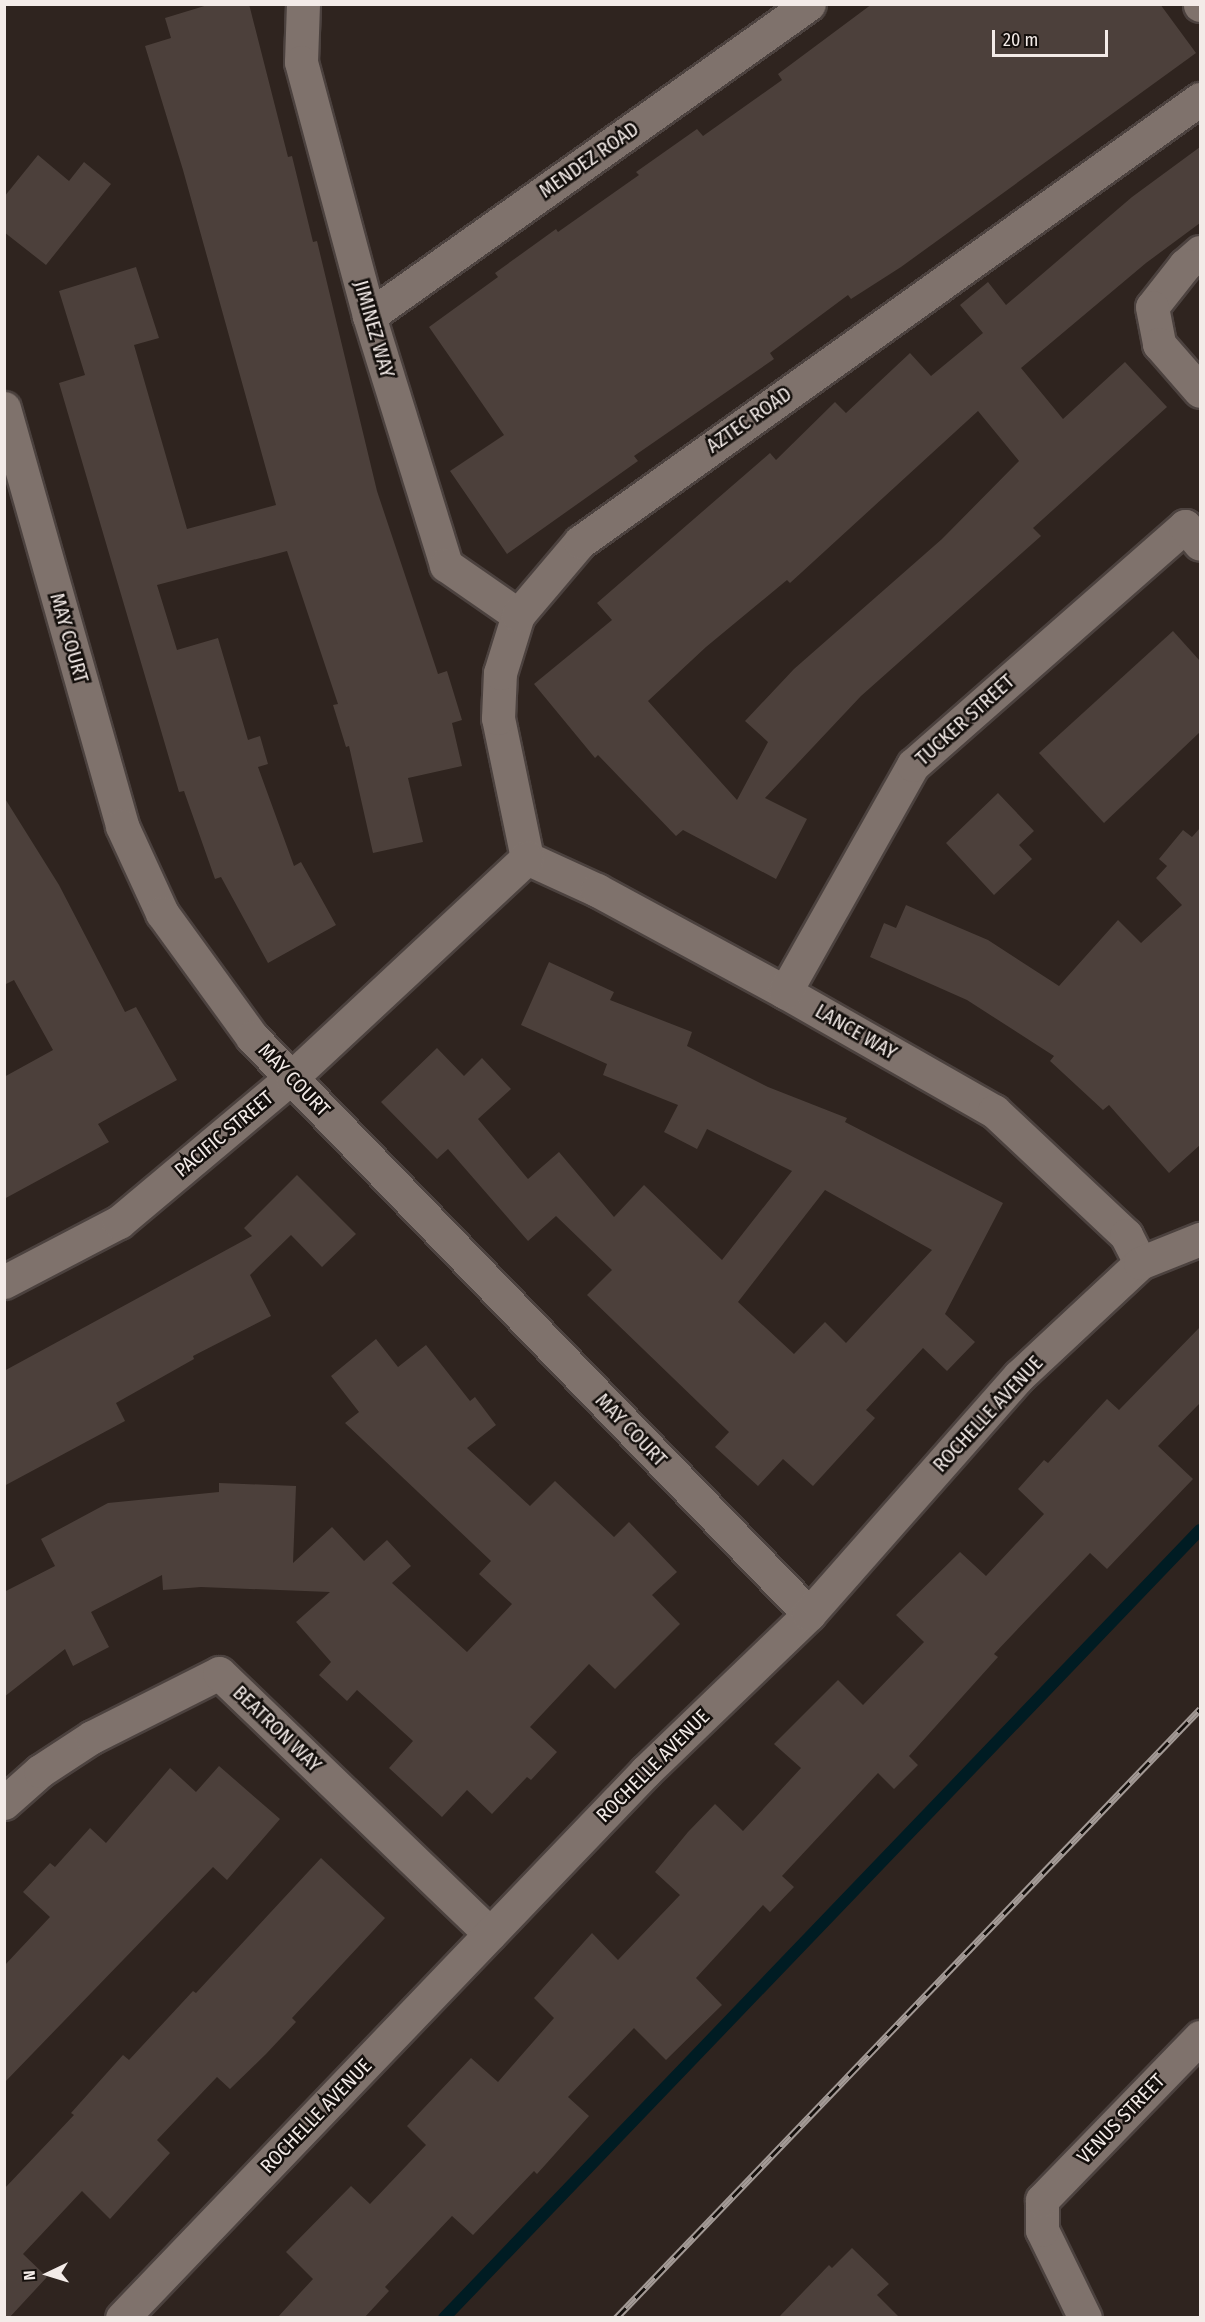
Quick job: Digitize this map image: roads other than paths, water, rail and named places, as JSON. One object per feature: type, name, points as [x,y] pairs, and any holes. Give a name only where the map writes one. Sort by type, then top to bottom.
[{"type":"street","name":"JIMINEZ WAY","points":[[303,4],[301,62],[369,316],[447,565],[518,615]]},
{"type":"street","name":"MENDEZ ROAD","points":[[369,316],[809,4]]},
{"type":"street","name":"AZTEC ROAD","points":[[527,858],[498,718],[500,673],[518,615],[579,542],[1200,99]]},
{"type":"street","points":[[1200,252],[1185,265],[1152,307],[1160,344],[1200,391]]},
{"type":"street","name":"MAY COURT","points":[[4,408],[122,825],[162,914],[252,1037],[809,1614]]},
{"type":"street","name":"TUCKER STREET","points":[[785,992],[913,765],[1193,535]]},
{"type":"street","name":"PACIFIC STREET","points":[[4,1282],[118,1221],[292,1077],[527,858]]},
{"type":"street","name":"LANCE WAY","points":[[527,858],[597,890],[785,992],[994,1111],[1126,1235],[1140,1263]]},
{"type":"street","name":"ROCHELLE AVENUE","points":[[122,2318],[646,1771],[809,1614],[1019,1376],[1140,1263],[1200,1239]]},
{"type":"street","name":"BEATRON WAY","points":[[4,1803],[40,1771],[92,1737],[219,1673],[490,1934]]},
{"type":"street","name":"VENUS STREET","points":[[1085,2318],[1042,2230],[1042,2200],[1200,2037]]},
{"type":"waterway","points":[[444,2318],[1200,1530]]},
{"type":"railway","points":[[616,2318],[1200,1709]]}]
